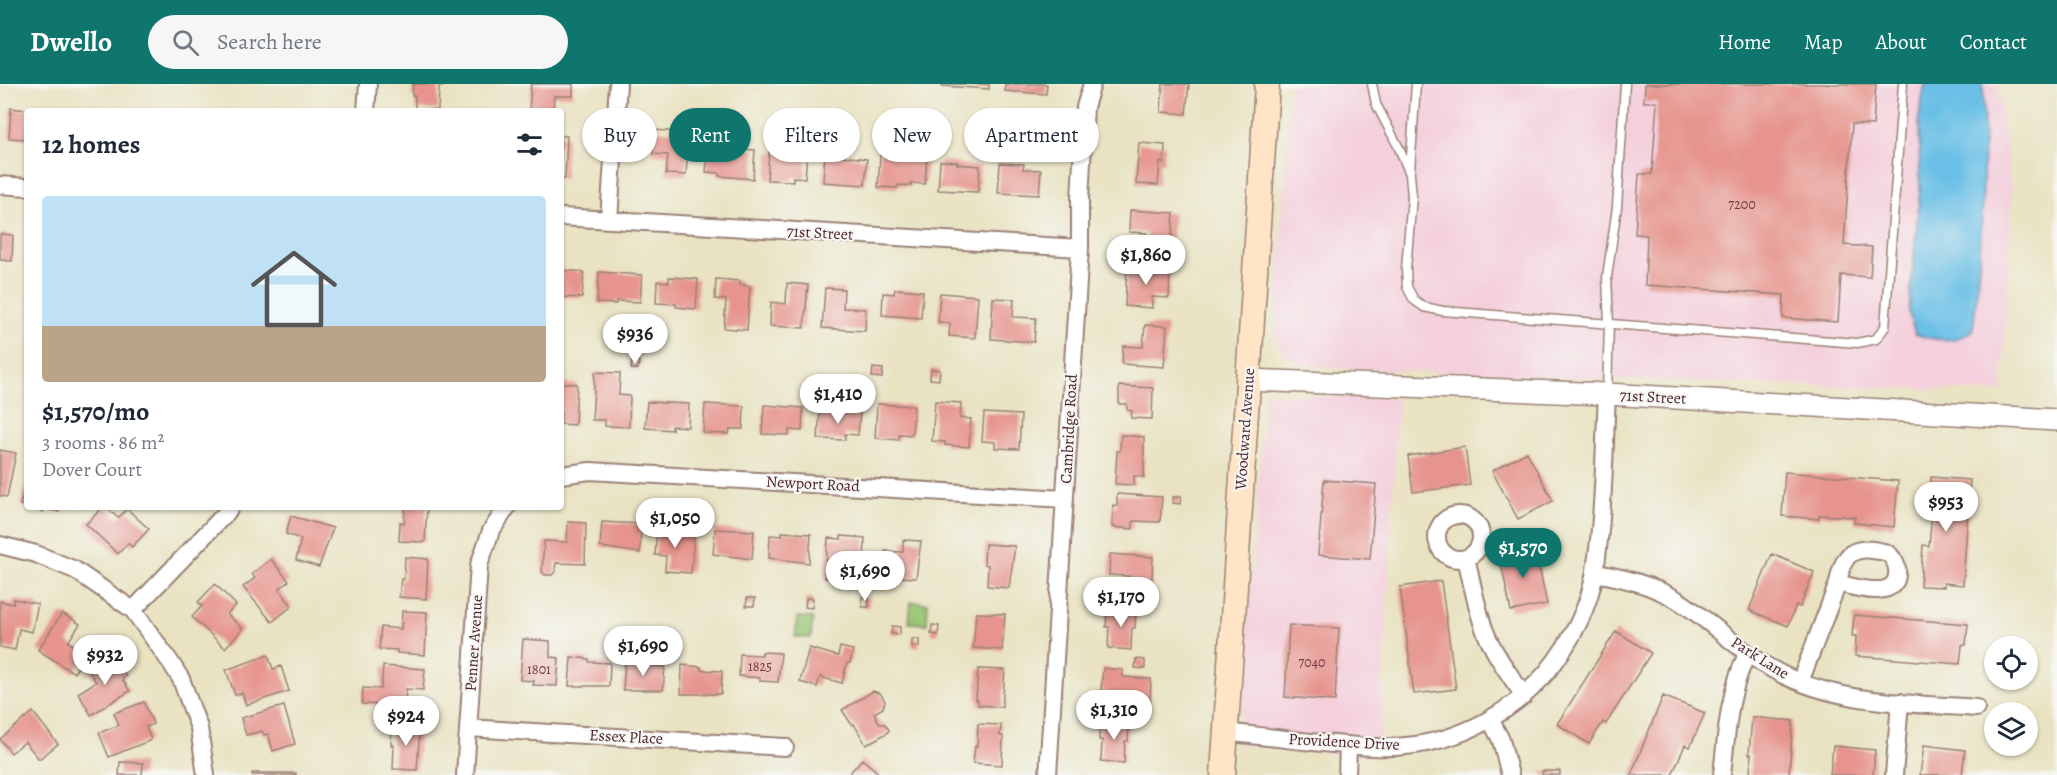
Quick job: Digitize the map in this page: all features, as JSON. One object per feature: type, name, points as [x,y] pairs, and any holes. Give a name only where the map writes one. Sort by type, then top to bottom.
[{"type":"main road","name":"Woodward Avenue","points":[[1223,775],[1267,84]]},
{"type":"street","points":[[366,108],[368,84]]},
{"type":"street","points":[[609,220],[618,84]]},
{"type":"street","name":"Cambridge Road","points":[[1048,775],[1080,248],[1085,107],[1092,84]]},
{"type":"street","points":[[0,185],[24,187]]},
{"type":"street","name":"71st Street","points":[[564,217],[1080,248]]},
{"type":"street","name":"71st Street","points":[[1248,380],[1607,394],[2047,419]]},
{"type":"street","name":"Providence Drive","points":[[1225,732],[1382,747],[1425,743],[1452,736],[1490,719],[1524,696],[1560,656],[1581,622],[1595,573],[1607,394]]},
{"type":"street","name":"Newport Road","points":[[564,475],[590,471],[1065,500]]},
{"type":"street","points":[[133,610],[229,510]]},
{"type":"street","name":"Penner Avenue","points":[[465,775],[479,565],[485,543],[503,512]]},
{"type":"street","points":[[0,545],[36,554],[75,570],[133,610],[181,679],[199,728],[206,775]]},
{"type":"street","points":[[1466,558],[1486,634],[1524,696]]},
{"type":"street","name":"Park Lane","points":[[1595,573],[1622,577],[1664,594],[1686,606],[1747,654],[1774,670],[1831,692],[1861,698],[1976,708]]},
{"type":"street","points":[[1800,681],[1838,583]]},
{"type":"street","points":[[1722,775],[1729,705],[1738,673],[1747,654]]},
{"type":"street","points":[[1894,775],[1900,702]]},
{"type":"street","points":[[1490,719],[1501,740],[1510,775]]},
{"type":"street","name":"Essex Place","points":[[468,728],[784,747]]},
{"type":"street","points":[[1347,775],[1348,745]]},
{"type":"lane","points":[[1372,84],[1376,104],[1410,174]]},
{"type":"lane","points":[[1416,84],[1410,174],[1412,197],[1406,269],[1407,287],[1414,300],[1424,307],[1443,311],[1857,343],[1876,339],[1885,327],[1903,84]]},
{"type":"lane","points":[[1607,394],[1609,323],[1607,277],[1617,207],[1625,84]]},
{"type":"shaded area","points":[[1290,84],[1997,84],[2012,192],[2002,392],[1364,370],[1306,365],[1293,360],[1282,351],[1275,337]]},
{"type":"shaded area","points":[[1265,394],[1398,399],[1379,757],[1239,745]]},
{"type":"green space","points":[[911,602],[928,603],[927,624],[909,623]]},
{"type":"green space","points":[[797,617],[813,618],[811,638],[795,637]]},
{"type":"water","points":[[1925,84],[1983,84],[1983,202],[1974,321],[1972,331],[1952,339],[1937,339],[1915,334],[1909,313],[1920,189],[1919,118]]},
{"type":"building","points":[[413,84],[442,84],[442,87],[439,87],[438,108],[415,108],[415,96],[412,96]]},
{"type":"building","points":[[531,84],[573,84],[573,96],[554,96],[553,108],[529,108]]},
{"type":"building","points":[[942,84],[989,84],[989,89],[942,86]]},
{"type":"building","points":[[1005,84],[1047,84],[1046,94],[1005,91]]},
{"type":"building","points":[[1163,84],[1189,84],[1186,114],[1161,112]]},
{"type":"building","points":[[1645,84],[1876,84],[1873,125],[1852,124],[1844,245],[1872,247],[1870,277],[1841,275],[1838,322],[1783,318],[1784,295],[1645,285],[1647,235],[1635,234],[1639,174],[1652,174],[1657,102],[1644,102]]},
{"type":"building","points":[[11,108],[24,110],[24,139],[9,138]]},
{"type":"building","points":[[657,130],[669,131],[669,162],[687,162],[686,175],[666,174],[668,155],[657,154]]},
{"type":"building","points":[[564,136],[567,136],[565,179]]},
{"type":"building","points":[[1139,143],[1165,145],[1164,163],[1160,162],[1158,185],[1136,184]]},
{"type":"building","points":[[751,150],[755,150],[753,179],[719,176],[719,173],[706,172],[707,162],[751,162]]},
{"type":"building","points":[[860,158],[867,159],[865,185],[823,182],[824,162],[860,162]]},
{"type":"building","points":[[768,162],[806,162],[805,178],[793,177],[793,181],[767,180]]},
{"type":"building","points":[[880,162],[927,162],[925,184],[911,183],[911,186],[898,185],[897,188],[878,187]]},
{"type":"building","points":[[940,162],[980,166],[978,192],[938,190]]},
{"type":"building","points":[[1000,163],[1024,164],[1023,169],[1041,170],[1039,195],[998,193]]},
{"type":"building","points":[[1130,210],[1174,213],[1171,248],[1146,246],[1147,233],[1129,232]]},
{"type":"building","points":[[0,234],[13,235],[12,261],[0,260]]},
{"type":"building","points":[[1127,267],[1170,270],[1169,298],[1152,297],[1152,308],[1125,306]]},
{"type":"building","points":[[564,270],[584,272],[582,298],[564,297]]},
{"type":"building","points":[[599,272],[642,275],[640,302],[597,303]]},
{"type":"building","points":[[669,277],[698,279],[696,309],[676,307],[676,304],[656,303],[657,281],[669,282]]},
{"type":"building","points":[[716,279],[740,281],[740,285],[750,286],[747,330],[724,328],[726,300],[715,299]]},
{"type":"building","points":[[787,283],[808,285],[804,328],[770,326],[771,302],[786,304]]},
{"type":"building","points":[[825,288],[844,289],[843,308],[866,309],[865,331],[822,328]]},
{"type":"building","points":[[895,289],[923,291],[921,318],[882,315],[883,293],[894,294]]},
{"type":"building","points":[[940,293],[978,296],[975,338],[949,336],[950,323],[938,322]]},
{"type":"building","points":[[993,298],[1014,299],[1013,317],[1036,318],[1034,342],[991,339]]},
{"type":"building","points":[[1145,325],[1167,326],[1164,367],[1122,364],[1123,346],[1143,347]]},
{"type":"building","points":[[632,361],[639,361],[638,369],[631,369]]},
{"type":"building","points":[[873,368],[883,369],[882,378],[872,377]]},
{"type":"building","points":[[931,369],[940,370],[939,380],[930,379]]},
{"type":"building","points":[[595,372],[620,373],[619,395],[630,396],[629,427],[605,426],[605,420],[592,420]]},
{"type":"building","points":[[564,383],[577,384],[575,425],[564,424]]},
{"type":"building","points":[[1119,386],[1153,388],[1152,419],[1131,418],[1132,411],[1127,410],[1127,404],[1119,404]]},
{"type":"building","points":[[935,401],[961,403],[960,418],[971,419],[969,447],[945,445],[945,442],[932,441]]},
{"type":"building","points":[[647,402],[689,404],[688,427],[672,426],[672,430],[645,428]]},
{"type":"building","points":[[705,404],[744,406],[743,429],[730,429],[729,434],[703,433]]},
{"type":"building","points":[[877,404],[914,406],[912,435],[899,434],[899,440],[875,438]]},
{"type":"building","points":[[764,405],[803,408],[802,431],[789,430],[789,435],[762,434]]},
{"type":"building","points":[[820,410],[860,412],[858,435],[845,434],[845,440],[818,439]]},
{"type":"building","points":[[984,413],[1021,415],[1019,449],[995,448],[995,442],[982,441]]},
{"type":"building","points":[[1121,435],[1144,437],[1144,477],[1134,476],[1134,485],[1115,484],[1117,451],[1120,451]]},
{"type":"building","points":[[1465,447],[1470,485],[1413,492],[1408,456]]},
{"type":"building","points":[[0,450],[16,453],[7,497],[0,496]]},
{"type":"building","points":[[1527,452],[1553,501],[1518,519],[1492,471]]},
{"type":"building","points":[[1785,472],[1898,481],[1894,527],[1854,523],[1855,517],[1819,515],[1819,519],[1782,516]]},
{"type":"building","points":[[1931,477],[1970,480],[1963,585],[1944,583],[1944,587],[1920,586],[1923,545],[1929,546],[1932,512],[1928,512]]},
{"type":"building","points":[[1324,480],[1376,484],[1370,559],[1318,555]]},
{"type":"building","points":[[24,490],[24,506],[20,505]]},
{"type":"building","points":[[1117,494],[1162,497],[1160,522],[1133,521],[1133,529],[1112,527],[1113,505],[1117,506]]},
{"type":"building","points":[[1173,497],[1181,497],[1180,504],[1173,503]]},
{"type":"building","points":[[100,510],[109,510],[118,518],[128,510],[149,529],[132,547],[128,543],[118,554],[86,524]]},
{"type":"building","points":[[405,510],[427,510],[425,542],[399,541],[400,522],[404,523]]},
{"type":"building","points":[[291,516],[333,528],[319,567],[296,560],[301,539],[286,534]]},
{"type":"building","points":[[568,522],[586,523],[585,564],[556,563],[555,572],[552,575],[545,575],[542,572],[544,541],[567,542]]},
{"type":"building","points":[[602,522],[641,524],[640,553],[600,547]]},
{"type":"building","points":[[657,528],[681,529],[681,532],[694,533],[691,573],[665,571],[666,556],[655,555]]},
{"type":"building","points":[[715,529],[754,531],[752,559],[713,554]]},
{"type":"building","points":[[782,532],[811,534],[809,563],[769,558],[770,535],[782,536]]},
{"type":"building","points":[[841,536],[865,538],[864,565],[853,564],[852,580],[825,578],[828,538],[841,539]]},
{"type":"building","points":[[903,540],[921,541],[916,578],[884,576],[885,551],[903,552]]},
{"type":"building","points":[[985,544],[1015,546],[1009,588],[987,586],[988,565],[984,564]]},
{"type":"building","points":[[1535,547],[1547,604],[1511,611],[1499,554]]},
{"type":"building","points":[[1110,554],[1153,557],[1151,592],[1128,591],[1128,576],[1109,575]]},
{"type":"building","points":[[1772,554],[1814,572],[1800,607],[1796,605],[1788,626],[1749,610]]},
{"type":"building","points":[[405,557],[428,559],[426,599],[399,597],[401,579],[404,579]]},
{"type":"building","points":[[271,559],[289,581],[279,589],[292,606],[272,622],[243,587],[255,578],[252,574]]},
{"type":"building","points":[[1441,581],[1456,689],[1414,694],[1400,587]]},
{"type":"building","points":[[215,584],[236,605],[227,614],[243,629],[225,648],[192,617],[202,606],[198,602]]},
{"type":"building","points":[[862,597],[869,598],[869,607],[862,607]]},
{"type":"building","points":[[747,598],[755,598],[754,606],[746,606]]},
{"type":"building","points":[[806,598],[813,598],[812,608],[805,607]]},
{"type":"building","points":[[14,599],[38,604],[32,632],[19,629],[15,650],[0,647],[0,601],[13,604]]},
{"type":"building","points":[[1107,609],[1136,610],[1131,650],[1108,648]]},
{"type":"building","points":[[402,611],[427,612],[425,655],[379,649],[381,627],[401,629]]},
{"type":"building","points":[[62,613],[80,624],[68,642],[87,653],[74,673],[38,650]]},
{"type":"building","points":[[976,613],[1005,614],[1002,650],[973,648]]},
{"type":"building","points":[[1854,615],[1968,624],[1966,645],[1962,645],[1960,664],[1855,656],[1856,636],[1852,636]]},
{"type":"building","points":[[932,625],[939,626],[938,635],[931,634]]},
{"type":"building","points":[[1289,625],[1339,628],[1335,701],[1285,697]]},
{"type":"building","points":[[892,626],[900,627],[900,635],[891,634]]},
{"type":"building","points":[[1616,631],[1651,653],[1606,724],[1603,722],[1589,744],[1557,724]]},
{"type":"building","points":[[523,639],[550,641],[550,657],[559,658],[557,686],[533,685],[534,681],[520,680]]},
{"type":"building","points":[[912,639],[919,639],[919,647],[912,647]]},
{"type":"building","points":[[840,647],[853,650],[842,683],[820,677],[817,687],[800,682],[809,648],[838,656]]},
{"type":"building","points":[[762,652],[781,653],[778,682],[739,676],[740,654],[762,655]]},
{"type":"building","points":[[268,655],[273,669],[281,666],[289,691],[246,705],[242,693],[235,695],[226,670]]},
{"type":"building","points":[[113,656],[126,676],[122,679],[130,691],[91,715],[78,693],[96,682],[89,671]]},
{"type":"building","points":[[571,657],[589,659],[589,662],[610,663],[609,686],[569,686]]},
{"type":"building","points":[[1136,659],[1145,660],[1145,669],[1135,668]]},
{"type":"building","points":[[625,661],[644,662],[643,665],[665,667],[663,690],[623,690]]},
{"type":"building","points":[[682,665],[701,667],[701,670],[722,671],[721,694],[681,694]]},
{"type":"building","points":[[383,666],[425,669],[423,690],[406,689],[404,713],[380,712],[381,705],[362,704],[363,688],[381,689]]},
{"type":"building","points":[[1103,668],[1123,670],[1123,677],[1151,679],[1150,705],[1105,702],[1106,691],[1101,690]]},
{"type":"building","points":[[978,669],[1005,670],[1002,707],[978,705],[978,700],[976,700]]},
{"type":"building","points":[[873,691],[881,694],[885,701],[883,708],[874,713],[880,724],[885,724],[889,730],[866,745],[854,724],[852,725],[842,710]]},
{"type":"building","points":[[1663,696],[1705,713],[1690,747],[1685,745],[1672,775],[1631,775]]},
{"type":"building","points":[[144,702],[153,724],[146,727],[151,740],[109,757],[99,733],[119,725],[114,713]]},
{"type":"building","points":[[284,706],[295,744],[273,751],[268,734],[264,735],[262,731],[246,735],[241,718]]},
{"type":"building","points":[[33,712],[58,744],[39,759],[25,742],[11,753],[0,739]]},
{"type":"building","points":[[1752,717],[1793,721],[1789,775],[1750,775]]},
{"type":"building","points":[[1100,721],[1129,723],[1124,763],[1101,761]]},
{"type":"building","points":[[978,724],[1001,725],[1002,765],[973,763],[975,746],[977,746]]},
{"type":"building","points":[[392,726],[420,728],[417,770],[393,769]]},
{"type":"building","points":[[1924,745],[1965,750],[1962,775],[1920,775]]},
{"type":"building","points":[[1833,746],[1875,750],[1873,775],[1830,775]]},
{"type":"building","points":[[862,759],[881,775],[849,774]]},
{"type":"building","points":[[120,762],[143,763],[142,775],[119,775]]},
{"type":"building","points":[[1542,771],[1560,771],[1560,775],[1542,775]]},
{"type":"building","points":[[252,773],[296,773],[296,775],[252,775]]}]
